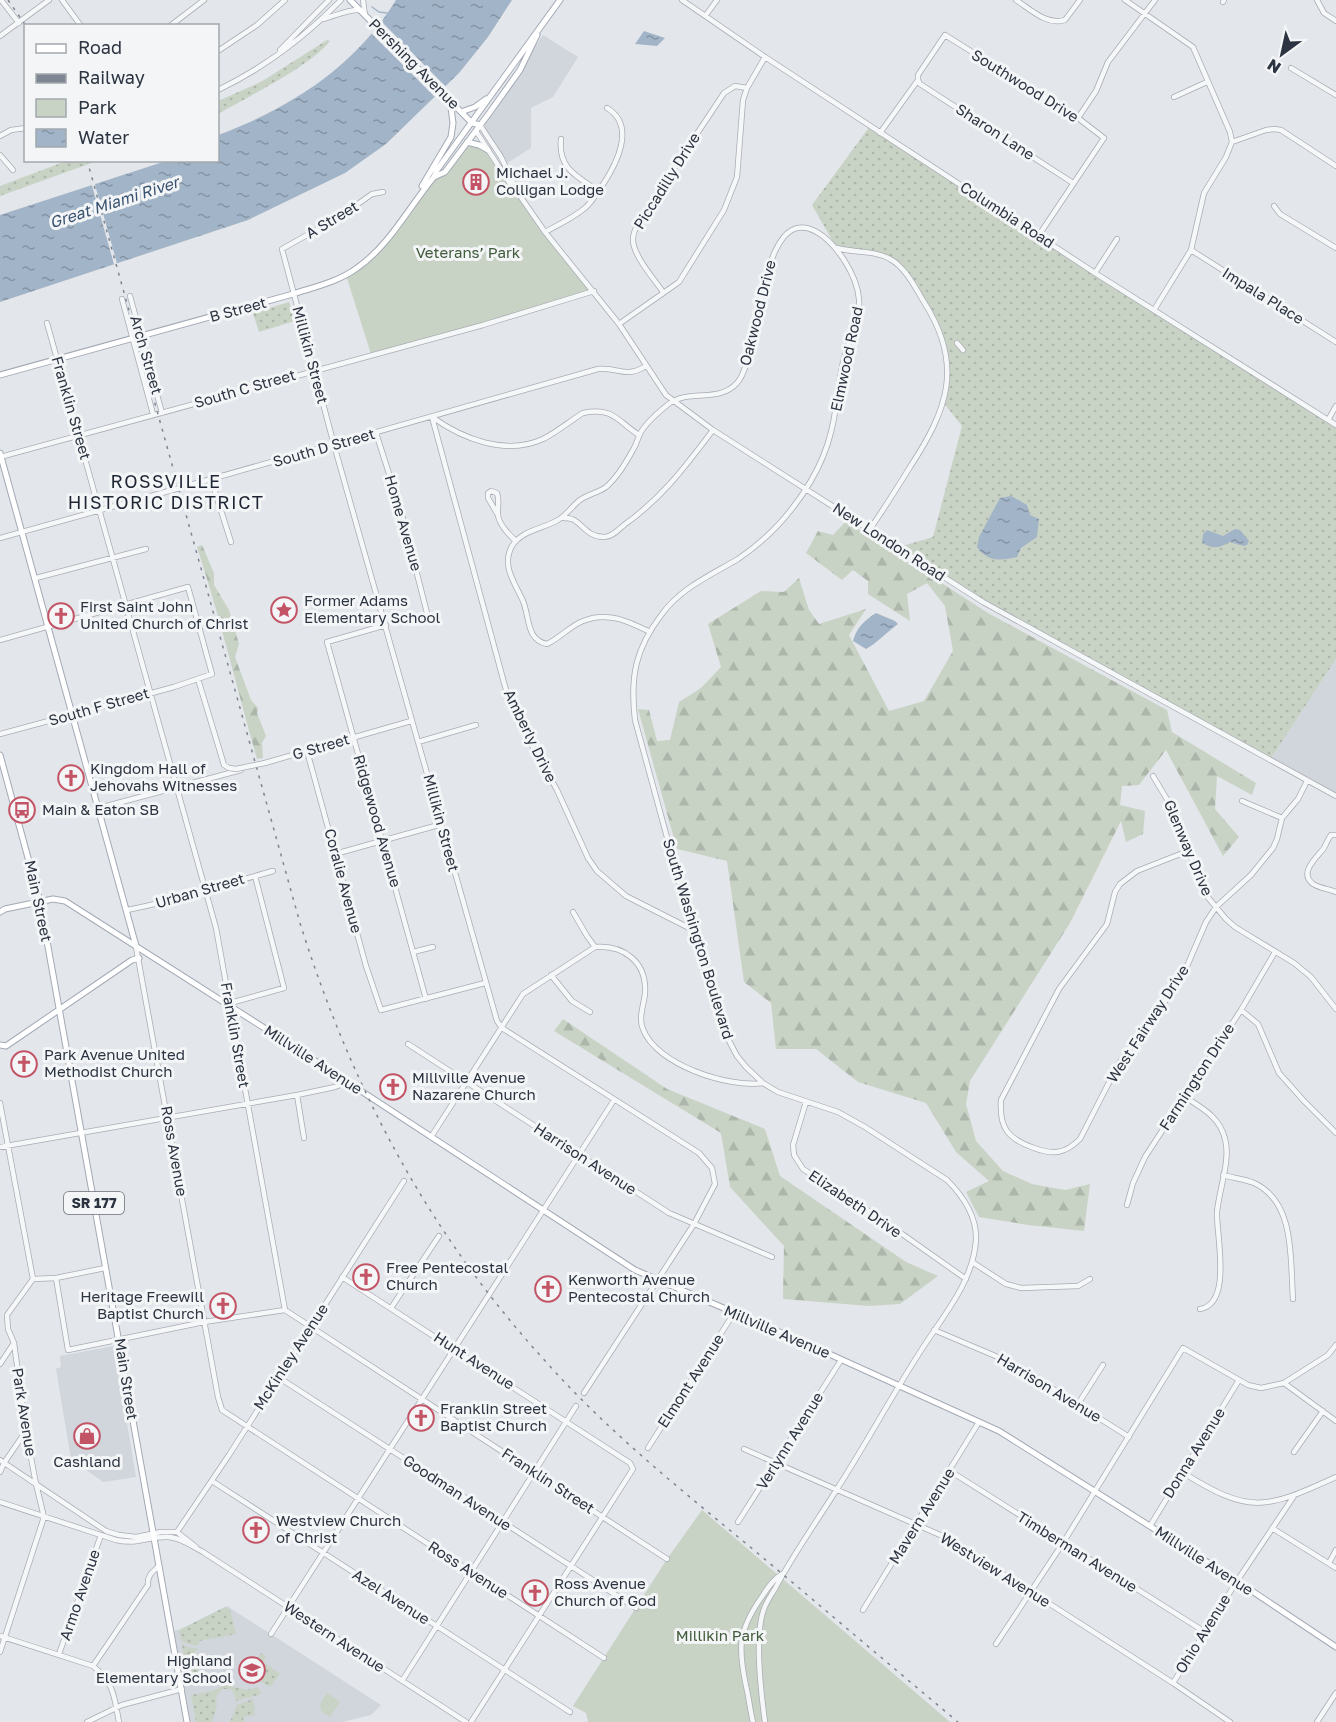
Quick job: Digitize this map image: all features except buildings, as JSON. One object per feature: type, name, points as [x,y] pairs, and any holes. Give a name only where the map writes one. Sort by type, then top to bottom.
[{"type":"main road","name":"Pershing Avenue","points":[[350,0],[472,123],[480,125]]},
{"type":"main road","points":[[539,31],[560,0]]},
{"type":"main road","name":"B Street","points":[[0,375],[293,294],[327,283],[358,268],[383,244],[434,177],[527,44],[539,31]]},
{"type":"main road","name":"B Street","points":[[434,177],[446,172],[520,70],[539,31]]},
{"type":"main road","points":[[461,111],[476,107],[492,95]]},
{"type":"main road","points":[[419,196],[447,146],[453,128],[450,100]]},
{"type":"main road","name":"New London Road","points":[[472,123],[476,131]]},
{"type":"main road","points":[[467,142],[488,150]]},
{"type":"main road","name":"Ross Avenue","points":[[0,455],[36,578],[136,946]]},
{"type":"main road","name":"Main Street","points":[[0,755],[40,903],[188,1722]]},
{"type":"main road","name":"Millville Avenue","points":[[0,912],[54,899],[65,901],[635,1270],[999,1431],[1237,1581],[1336,1647]]},
{"type":"main road","points":[[3,1045],[132,960],[139,958]]},
{"type":"street","points":[[1,0],[19,23]]},
{"type":"street","points":[[0,36],[49,0]]},
{"type":"street","points":[[62,0],[80,24]]},
{"type":"street","points":[[173,24],[204,0]]},
{"type":"street","points":[[219,50],[256,25],[285,0]]},
{"type":"street","points":[[277,55],[329,0]]},
{"type":"street","points":[[219,90],[235,82],[295,43],[341,0]]},
{"type":"street","name":"Columbia Road","points":[[682,0],[1095,273],[1336,425]]},
{"type":"street","points":[[706,15],[717,0]]},
{"type":"street","points":[[1016,0],[1054,22],[1065,20],[1080,0]]},
{"type":"street","points":[[1125,0],[1193,47],[1230,132],[1232,142],[1226,157],[1204,193],[1191,250],[1154,310]]},
{"type":"street","points":[[1078,118],[1096,91],[1108,62],[1155,0]]},
{"type":"street","points":[[1317,0],[1324,13],[1336,21]]},
{"type":"street","points":[[364,2],[365,15]]},
{"type":"street","points":[[323,19],[345,11],[359,10]]},
{"type":"street","name":"Southwood Drive","points":[[918,80],[918,75],[945,36],[1078,118],[1104,138],[1073,183]]},
{"type":"street","points":[[619,324],[679,282],[724,210],[737,177],[743,100],[747,88],[765,57]]},
{"type":"street","points":[[1291,68],[1336,95]]},
{"type":"street","points":[[880,133],[918,80]]},
{"type":"street","name":"Sharon Lane","points":[[918,80],[920,84],[1073,183]]},
{"type":"street","points":[[1174,97],[1207,82]]},
{"type":"street","name":"Piccadilly Drive","points":[[663,292],[636,253],[633,240],[639,221],[724,93],[735,86],[747,88]]},
{"type":"street","points":[[545,232],[584,209],[613,169],[622,140],[618,120],[607,108]]},
{"type":"street","name":"New London Road","points":[[480,125],[501,158],[520,196]]},
{"type":"street","points":[[0,136],[11,130],[24,128]]},
{"type":"street","points":[[1232,142],[1274,129],[1281,130],[1336,166]]},
{"type":"street","name":"New London Road","points":[[476,131],[514,190],[619,324],[672,401],[713,430],[983,602],[1336,796]]},
{"type":"street","points":[[561,139],[560,150],[563,161],[568,168],[598,191]]},
{"type":"street","points":[[0,155],[13,170]]},
{"type":"street","points":[[1039,236],[1073,183]]},
{"type":"street","name":"A Street","points":[[282,249],[340,217],[372,194],[383,192]]},
{"type":"street","points":[[1274,206],[1280,214],[1336,248]]},
{"type":"street","name":"Oakwood Drive","points":[[672,401],[689,396],[716,394],[736,384],[743,374],[750,357],[771,257],[779,242],[789,231],[804,228],[815,231],[836,247],[845,262]]},
{"type":"street","points":[[1095,273],[1117,239]]},
{"type":"street","points":[[836,247],[853,252],[880,254],[897,264],[929,309],[944,343],[947,359],[947,386],[934,428],[870,529]]},
{"type":"street","name":"Millikin Street","points":[[282,249],[334,445],[442,824],[484,983],[496,1022],[502,1028]]},
{"type":"street","name":"Impala Place","points":[[1191,250],[1336,342]]},
{"type":"street","points":[[845,262],[853,252]]},
{"type":"street","name":"Elmwood Road","points":[[806,488],[831,433],[843,360],[858,314],[858,292],[845,262]]},
{"type":"street","name":"South C Street","points":[[0,455],[80,436],[594,291]]},
{"type":"street","name":"Arch Street","points":[[130,296],[162,413]]},
{"type":"street","name":"Arch Street","points":[[122,299],[153,414]]},
{"type":"street","name":"Franklin Street","points":[[47,322],[216,928],[285,1310],[667,1559]]},
{"type":"street","points":[[957,344],[963,350]]},
{"type":"street","name":"South D Street","points":[[0,538],[598,369],[630,373],[646,366]]},
{"type":"street","points":[[650,632],[628,621],[606,615],[582,621],[547,644],[540,642],[531,634],[527,611],[509,570],[508,556],[516,541],[525,534],[563,518],[584,497],[598,492],[614,480],[635,446],[639,435],[672,401]]},
{"type":"street","points":[[1328,420],[1336,406]]},
{"type":"street","points":[[432,417],[454,432],[468,438],[504,446],[543,439],[583,413],[591,411],[605,412],[618,418],[639,435]]},
{"type":"street","name":"Amberly Drive","points":[[432,417],[506,690],[588,858],[597,871],[626,896],[692,930]]},
{"type":"street","points":[[563,518],[574,519],[587,532],[594,535],[604,537],[612,535],[642,513],[660,496],[678,477],[713,430]]},
{"type":"street","name":"Home Avenue","points":[[376,433],[401,511],[427,613]]},
{"type":"street","points":[[211,479],[231,542]]},
{"type":"street","name":"South Washington Boulevard","points":[[782,1574],[966,1279],[972,1262],[976,1237],[974,1222],[968,1207],[947,1180],[865,1127],[838,1113],[778,1092],[763,1083],[746,1067],[730,1044],[692,930],[634,720],[632,693],[634,668],[642,645],[663,612],[694,584],[739,558],[768,535],[792,509],[806,488]]},
{"type":"street","points":[[498,515],[499,498],[497,493],[491,491],[488,493],[488,498],[510,536],[516,541]]},
{"type":"street","points":[[573,506],[574,519]]},
{"type":"street","points":[[36,578],[146,549]]},
{"type":"street","points":[[0,640],[188,587],[212,674],[198,679]]},
{"type":"street","name":"Ridgewood Avenue","points":[[386,625],[327,642],[426,999]]},
{"type":"street","name":"South F Street","points":[[0,734],[198,679]]},
{"type":"street","name":"G Street","points":[[198,679],[224,765],[229,768],[236,769],[265,763],[411,721]]},
{"type":"street","points":[[418,742],[476,725]]},
{"type":"street","name":"Coralie Avenue","points":[[307,751],[366,966],[381,1010],[426,999]]},
{"type":"street","points":[[99,808],[247,768]]},
{"type":"street","name":"Glenway Drive","points":[[1153,776],[1171,806],[1205,894],[1235,927],[1311,977],[1335,1007]]},
{"type":"street","name":"West Fairway Drive","points":[[1188,851],[1137,871],[1120,884],[1115,892],[1107,924],[1059,988],[1001,1100],[1005,1129],[1018,1143],[1054,1154],[1072,1147],[1080,1140],[1119,1063],[1180,980],[1206,922],[1216,907],[1251,875],[1273,848],[1282,818],[1298,799],[1307,781]]},
{"type":"street","points":[[1242,801],[1282,818]]},
{"type":"street","points":[[335,854],[442,824]]},
{"type":"street","points":[[1336,835],[1331,835],[1312,860],[1308,874],[1315,885],[1336,892]]},
{"type":"street","name":"Urban Street","points":[[127,910],[167,903],[206,889],[273,871]]},
{"type":"street","points":[[230,1006],[234,1002],[284,988],[255,876]]},
{"type":"street","points":[[573,912],[595,947]]},
{"type":"street","name":"Ross Avenue","points":[[136,946],[220,1407],[226,1414],[604,1658]]},
{"type":"street","points":[[431,1137],[524,994],[595,947],[605,946],[621,950],[628,953],[638,965],[645,992],[640,1021],[653,1046],[689,1069],[714,1078],[749,1085],[763,1083]]},
{"type":"street","points":[[413,952],[433,947]]},
{"type":"street","name":"Farmington Drive","points":[[1127,1205],[1133,1183],[1145,1157],[1241,1010],[1275,952]]},
{"type":"street","points":[[551,975],[572,1001],[590,1012]]},
{"type":"street","points":[[426,999],[484,983]]},
{"type":"street","points":[[1241,1010],[1258,1024],[1279,1072],[1336,1133]]},
{"type":"street","points":[[502,1028],[699,1153],[711,1167],[715,1184],[694,1224],[584,1393]]},
{"type":"street","name":"Harrison Avenue","points":[[408,1044],[669,1213],[772,1257]]},
{"type":"street","points":[[0,1050],[3,1045]]},
{"type":"street","points":[[0,1147],[297,1095],[347,1082]]},
{"type":"street","points":[[297,1095],[304,1138]]},
{"type":"street","points":[[1185,1097],[1208,1112],[1221,1129],[1227,1150],[1217,1213],[1221,1278],[1211,1303],[1200,1309]]},
{"type":"street","points":[[271,1634],[614,1100]]},
{"type":"street","name":"Elizabeth Drive","points":[[806,1102],[793,1145],[794,1155],[803,1169],[878,1217],[966,1279]]},
{"type":"street","points":[[0,1103],[33,1279],[8,1316],[8,1329]]},
{"type":"street","points":[[1223,1175],[1256,1184],[1273,1197],[1279,1205],[1287,1225],[1293,1299]]},
{"type":"street","name":"McKinley Avenue","points":[[177,1532],[404,1181]]},
{"type":"street","points":[[392,1308],[439,1236]]},
{"type":"street","points":[[972,1262],[1006,1284],[1021,1288],[1078,1286],[1090,1279]]},
{"type":"street","points":[[33,1279],[56,1278],[105,1268]]},
{"type":"street","name":"Hunt Avenue","points":[[342,1276],[630,1463],[633,1468],[602,1517]]},
{"type":"street","points":[[56,1278],[68,1350],[204,1322],[285,1310]]},
{"type":"street","name":"Elmont Avenue","points":[[648,1449],[734,1313]]},
{"type":"street","points":[[0,1324],[8,1329]]},
{"type":"street","name":"Park Avenue","points":[[8,1329],[14,1343],[26,1431],[44,1517]]},
{"type":"street","name":"Harrison Avenue","points":[[934,1330],[1012,1363],[1129,1437]]},
{"type":"street","points":[[0,1364],[14,1343]]},
{"type":"street","points":[[996,1644],[1063,1543],[1183,1348],[1248,1386],[1261,1388],[1284,1383],[1328,1355],[1336,1346]]},
{"type":"street","name":"Verlynn Avenue","points":[[738,1522],[841,1360]]},
{"type":"street","points":[[1078,1404],[1103,1365]]},
{"type":"street","name":"Goodman Avenue","points":[[278,1377],[636,1608]]},
{"type":"street","name":"Donna Avenue","points":[[1150,1526],[1239,1380]]},
{"type":"street","points":[[1284,1383],[1336,1421]]},
{"type":"street","points":[[402,1681],[576,1406]]},
{"type":"street","points":[[1294,1452],[1323,1411]]},
{"type":"street","name":"Mavern Avenue","points":[[863,1610],[979,1422]]},
{"type":"street","points":[[0,1472],[2,1461],[26,1431]]},
{"type":"street","name":"Westview Avenue","points":[[744,1449],[947,1538],[1230,1722]]},
{"type":"street","name":"Western Avenue","points":[[2,1461],[106,1531],[119,1535],[174,1538],[203,1552]]},
{"type":"street","name":"Timberman Avenue","points":[[950,1472],[1205,1632]]},
{"type":"street","points":[[1182,1472],[1207,1488],[1243,1502],[1274,1502],[1294,1496],[1336,1477]]},
{"type":"street","name":"Azel Avenue","points":[[212,1481],[570,1712]]},
{"type":"street","name":"Ohio Avenue","points":[[1173,1683],[1294,1496]]},
{"type":"street","points":[[0,1502],[116,1540],[134,1543],[153,1536]]},
{"type":"street","points":[[0,1653],[3,1637],[44,1517]]},
{"type":"street","points":[[471,1722],[602,1517]]},
{"type":"street","points":[[1272,1528],[1336,1568]]},
{"type":"street","name":"Western Avenue","points":[[153,1536],[177,1532],[203,1552],[288,1608],[466,1722]]},
{"type":"street","name":"Armo Avenue","points":[[59,1654],[101,1535]]},
{"type":"street","points":[[1329,1563],[1336,1550]]},
{"type":"street","points":[[93,1666],[148,1585],[147,1579],[159,1566]]},
{"type":"street","points":[[753,1722],[741,1664],[742,1636],[760,1600],[775,1578],[782,1574]]},
{"type":"street","points":[[765,1722],[760,1628],[765,1605],[782,1574]]},
{"type":"street","points":[[3,1637],[93,1666],[104,1675],[112,1689],[119,1722]]},
{"type":"street","points":[[87,1722],[117,1708],[182,1689]]},
{"type":"street","points":[[1317,1722],[1336,1693]]},
{"type":"shaded area","points":[[543,35],[578,57],[553,97],[531,108],[531,148],[507,163],[485,129],[485,125],[497,102]]},
{"type":"shaded area","points":[[1336,659],[1336,796],[1270,760]]},
{"type":"shaded area","points":[[114,1346],[136,1477],[103,1482],[71,1459],[56,1369],[61,1367],[60,1356]]},
{"type":"shaded area","name":"Highland Elementary School","points":[[227,1606],[381,1705],[371,1715],[342,1722],[187,1722],[170,1631],[179,1630]]},
{"type":"green space","points":[[327,40],[330,41],[309,61],[294,71],[219,113],[219,101],[261,82]]},
{"type":"green space","points":[[870,126],[1336,425],[1336,659],[1270,760],[1020,624],[899,547],[933,537],[962,426],[943,402],[947,359],[937,325],[898,264],[889,259],[836,247],[812,205]]},
{"type":"green space","name":"Veterans’ Park","points":[[467,142],[488,150],[536,221],[594,291],[371,354],[346,275],[383,244],[426,186],[440,175]]},
{"type":"green space","points":[[64,162],[94,162],[0,196],[0,186]]},
{"type":"green space","points":[[289,302],[295,321],[259,332],[253,313]]},
{"type":"green space","points":[[846,521],[988,613],[1167,710],[1172,732],[1256,783],[1252,795],[1217,776],[1215,809],[1239,837],[1223,856],[1166,750],[1139,785],[1122,786],[1120,805],[1145,811],[1143,834],[1126,842],[1121,821],[1070,923],[970,1081],[966,1104],[976,1141],[1003,1171],[1032,1184],[1065,1190],[1090,1184],[1084,1231],[979,1217],[966,1192],[989,1181],[956,1152],[926,1103],[858,1082],[816,1049],[776,1049],[771,1003],[744,982],[727,861],[677,849],[638,709],[649,710],[657,741],[670,740],[679,702],[701,688],[721,667],[708,624],[761,591],[784,592],[799,578],[809,610],[819,624],[866,609],[849,635],[889,711],[924,701],[953,651],[945,606],[927,583],[907,594],[910,621],[868,594],[868,581],[853,570],[842,580],[806,553],[818,531],[833,535]]},
{"type":"green space","points":[[202,545],[214,573],[214,585],[229,610],[239,644],[235,657],[251,700],[258,708],[257,713],[266,736],[262,743],[263,758],[257,759],[197,547]]},
{"type":"green space","points":[[563,1019],[667,1089],[765,1129],[780,1176],[906,1262],[938,1276],[900,1304],[869,1306],[783,1299],[784,1246],[730,1187],[721,1133],[554,1031]]},
{"type":"green space","name":"Millikin Park","points":[[702,1510],[950,1722],[588,1722],[586,1713],[573,1706],[667,1559]]},
{"type":"green space","points":[[225,1607],[230,1610],[236,1634],[199,1641],[199,1645],[185,1643],[181,1640],[179,1630]]},
{"type":"green space","points":[[182,1644],[199,1649],[195,1651],[200,1675],[203,1675],[204,1679],[200,1684],[189,1686]]},
{"type":"green space","points":[[261,1653],[266,1656],[263,1662],[280,1674],[270,1687],[261,1682],[263,1668],[257,1659]]},
{"type":"green space","points":[[226,1685],[247,1690],[258,1687],[261,1694],[236,1701],[233,1691],[222,1689],[216,1696],[217,1705],[212,1722],[196,1722],[191,1695],[212,1691]]},
{"type":"green space","points":[[327,1693],[340,1702],[330,1717],[321,1711],[320,1704]]},
{"type":"green space","points":[[253,1699],[255,1715],[243,1717],[244,1722],[230,1722],[237,1705]]},
{"type":"water","name":"Great Miami River","points":[[396,0],[512,0],[488,37],[459,73],[386,144],[345,173],[248,220],[0,302],[0,215],[163,162],[219,162],[219,135],[270,112],[319,82],[341,65],[380,24]]},
{"type":"water","points":[[644,31],[665,38],[657,46],[635,44]]},
{"type":"water","points":[[1011,496],[1027,505],[1030,515],[1039,519],[1037,537],[1021,548],[1017,557],[1000,560],[990,558],[977,547],[979,537],[1000,498]]},
{"type":"water","points":[[1235,529],[1240,530],[1249,541],[1247,545],[1229,542],[1223,546],[1212,547],[1202,542],[1203,534],[1207,530],[1223,536]]},
{"type":"water","points":[[876,613],[898,624],[866,649],[853,641],[861,625]]},
{"type":"pier","points":[[379,19],[448,89],[438,100],[370,32]]},
{"type":"pier","points":[[94,181],[118,267],[115,268],[91,182]]},
{"type":"waterway","points":[[372,7],[379,12],[387,13]]},
{"type":"railway","points":[[8,0],[25,24]]},
{"type":"railway","points":[[88,162],[300,923],[344,1044],[399,1157],[431,1211],[466,1263],[547,1363],[593,1411],[667,1477],[958,1722]]},
{"type":"place","name":"Michael J. Colligan Lodge","points":[[476,182]]},
{"type":"place","name":"Former Adams Elementary School","points":[[284,610]]},
{"type":"place","name":"First Saint John United Church of Christ","points":[[61,616]]},
{"type":"place","name":"Kingdom Hall of Jehovahs Witnesses","points":[[71,778]]},
{"type":"place","name":"Main & Eaton SB","points":[[22,810]]},
{"type":"place","name":"Park Avenue United Methodist Church","points":[[24,1064]]},
{"type":"place","name":"Millville Avenue Nazarene Church","points":[[393,1087]]},
{"type":"place","name":"Free Pentecostal Church","points":[[366,1277]]},
{"type":"place","name":"Kenworth Avenue Pentecostal Church","points":[[548,1289]]},
{"type":"place","name":"Heritage Freewill Baptist Church","points":[[223,1306]]},
{"type":"place","name":"Franklin Street Baptist Church","points":[[421,1418]]},
{"type":"place","name":"Cashland","points":[[87,1436]]},
{"type":"place","name":"Westview Church of Christ","points":[[256,1530]]},
{"type":"place","name":"Ross Avenue Church of God","points":[[535,1593]]},
{"type":"place","name":"Highland Elementary School","points":[[252,1670]]},
{"type":"district","name":"ROSSVILLE HISTORIC DISTRICT","points":[[166,492]]}]
